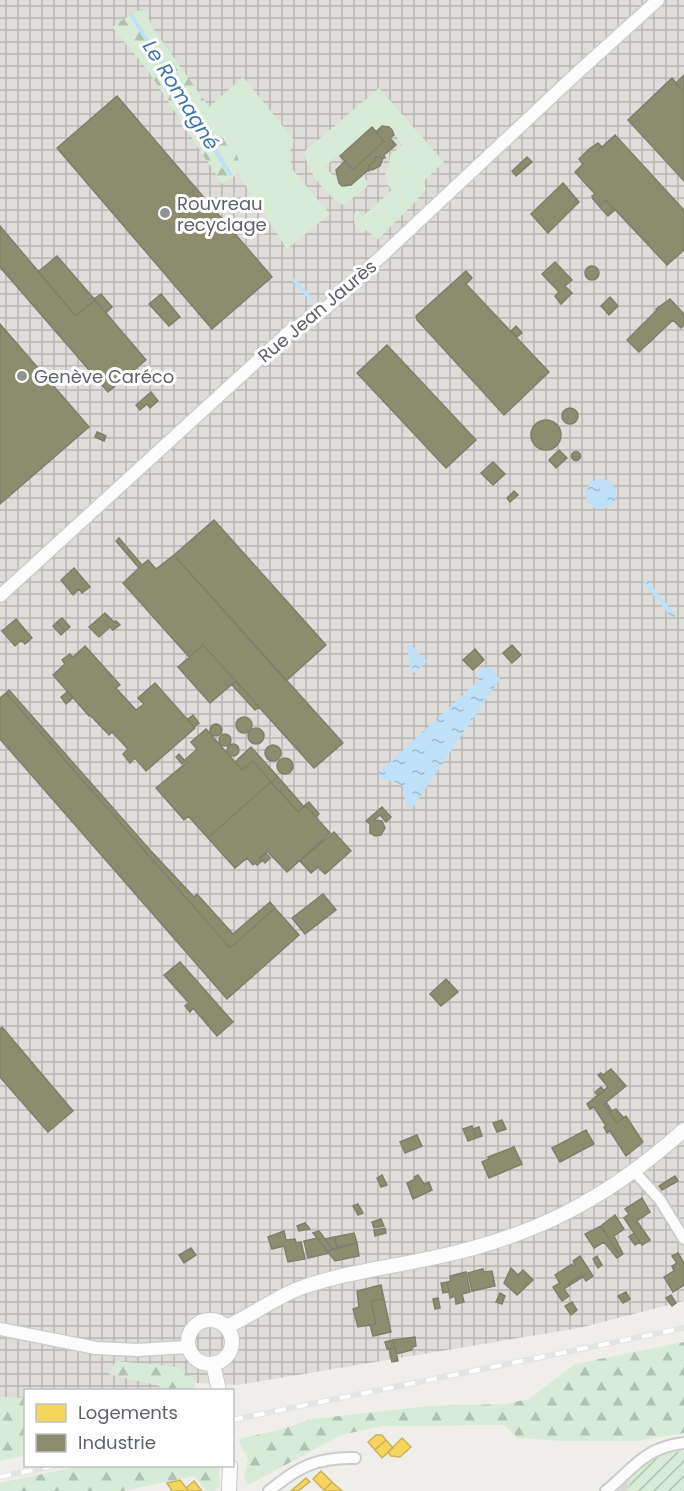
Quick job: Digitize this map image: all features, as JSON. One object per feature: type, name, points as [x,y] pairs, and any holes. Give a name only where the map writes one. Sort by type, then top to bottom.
[{"type":"main road","points":[[226,1327],[241,1321],[284,1294],[304,1286],[440,1256],[528,1231],[567,1214],[601,1194],[634,1172],[684,1130]]},
{"type":"main road","points":[[211,1319],[226,1327],[231,1335],[232,1345],[229,1354],[213,1364],[197,1361],[187,1347],[190,1330],[196,1324],[211,1319]]},
{"type":"main road","points":[[213,1364],[219,1389]]},
{"type":"main road","points":[[229,1491],[230,1467]]},
{"type":"street","name":"Rue Jean Jaurès","points":[[0,596],[290,331],[325,309],[658,0]]},
{"type":"street","points":[[634,1172],[660,1200],[684,1239]]},
{"type":"street","points":[[0,1329],[96,1348],[137,1350],[187,1347]]},
{"type":"street","points":[[606,1491],[645,1455],[659,1448],[684,1443]]},
{"type":"street","points":[[269,1491],[282,1480],[317,1461],[333,1457],[355,1458]]},
{"type":"shaded area","points":[[0,0],[684,0],[684,1301],[579,1328],[238,1385],[196,1383],[193,1378],[116,1361],[109,1374],[158,1385],[164,1389],[24,1389],[24,1398],[0,1397]]},
{"type":"green space","points":[[139,9],[147,13],[152,27],[209,107],[213,121],[227,134],[236,152],[239,161],[238,174],[222,184],[147,69],[112,27]]},
{"type":"green space","points":[[243,77],[294,140],[289,153],[292,169],[330,214],[287,249],[238,174],[239,161],[227,134],[213,121],[209,107]]},
{"type":"green space","points":[[379,88],[444,162],[424,181],[426,189],[414,203],[377,240],[367,230],[363,233],[358,229],[354,214],[357,210],[363,216],[392,190],[385,176],[390,155],[402,145],[391,128],[382,126],[343,154],[339,154],[325,167],[344,187],[351,185],[363,174],[368,184],[343,205],[331,196],[312,174],[305,158],[305,151]]},
{"type":"green space","points":[[684,1342],[684,1433],[637,1441],[565,1441],[518,1438],[504,1425],[383,1426],[341,1435],[248,1485],[244,1478],[248,1460],[238,1439],[279,1430],[312,1419],[429,1406],[504,1404],[529,1399],[575,1364]]},
{"type":"green space","points":[[116,1361],[179,1367],[196,1383],[193,1389],[163,1389],[158,1385],[109,1374]]},
{"type":"green space","points":[[0,1397],[24,1398],[24,1455],[0,1461]]},
{"type":"green space","points":[[684,1451],[684,1491],[615,1491],[638,1470],[654,1460]]},
{"type":"green space","points":[[76,1467],[219,1467],[220,1487],[207,1491],[194,1476],[123,1491],[0,1491],[0,1483]]},
{"type":"water","points":[[601,479],[607,480],[615,488],[615,500],[607,508],[601,509],[595,508],[587,500],[586,494],[587,488],[595,480]]},
{"type":"water","points":[[647,580],[676,615],[672,618],[643,582]]},
{"type":"water","points":[[409,643],[427,661],[414,673],[410,669],[407,645]]},
{"type":"water","points":[[489,667],[500,679],[413,807],[409,809],[403,787],[382,779],[378,773],[478,681],[479,670]]},
{"type":"building: Logements","points":[[376,1435],[382,1435],[386,1440],[375,1450],[368,1442]]},
{"type":"building: Logements","points":[[402,1438],[411,1447],[400,1457],[391,1456],[388,1452]]},
{"type":"building: Logements","points":[[386,1440],[393,1448],[382,1458],[375,1450]]},
{"type":"building: Logements","points":[[321,1471],[332,1482],[324,1490],[313,1479]]},
{"type":"building: Logements","points":[[306,1478],[310,1482],[298,1491],[291,1491]]},
{"type":"building: Logements","points":[[180,1480],[189,1491],[172,1491],[167,1483]]},
{"type":"building: Logements","points":[[194,1481],[202,1491],[189,1491],[186,1488]]},
{"type":"building: Logements","points":[[332,1482],[342,1491],[325,1491]]},
{"type":"building: Industrie","points":[[684,75],[684,92],[676,83]]},
{"type":"building: Industrie","points":[[672,78],[684,92],[684,181],[628,120]]},
{"type":"building: Industrie","name":"Rouvreau recyclage","points":[[117,96],[272,277],[212,329],[57,148]]},
{"type":"building: Industrie","points":[[382,126],[392,130],[394,135],[390,138],[396,145],[384,155],[385,158],[376,157],[369,165],[369,171],[351,185],[342,186],[336,170],[345,161],[353,170],[384,141],[376,132]]},
{"type":"building: Industrie","points":[[372,127],[384,141],[353,170],[340,156]]},
{"type":"building: Industrie","points":[[615,135],[684,210],[684,250],[667,265],[606,200],[599,206],[592,196],[595,194],[575,172],[583,164],[579,159],[589,149],[598,143],[602,147]]},
{"type":"building: Industrie","points":[[376,157],[383,158],[380,166],[372,170],[368,169],[369,165]]},
{"type":"building: Industrie","points":[[527,157],[532,162],[516,176],[512,171]]},
{"type":"building: Industrie","points":[[563,183],[579,202],[548,233],[531,214]]},
{"type":"building: Industrie","points":[[606,200],[615,210],[608,216],[599,206]]},
{"type":"building: Industrie","points":[[0,226],[76,316],[95,300],[146,360],[108,392],[0,267]]},
{"type":"building: Industrie","points":[[57,256],[95,300],[76,316],[38,272]]},
{"type":"building: Industrie","points":[[555,262],[572,280],[565,286],[572,293],[561,304],[555,296],[559,292],[542,274]]},
{"type":"building: Industrie","points":[[589,266],[595,266],[599,273],[595,280],[589,280],[585,276],[585,270]]},
{"type":"building: Industrie","points":[[466,271],[472,278],[466,284],[549,372],[504,415],[417,320],[416,316]]},
{"type":"building: Industrie","points":[[101,294],[112,307],[106,313],[94,299]]},
{"type":"building: Industrie","points":[[161,294],[180,317],[169,326],[149,304]]},
{"type":"building: Industrie","points":[[610,297],[618,306],[609,315],[601,306]]},
{"type":"building: Industrie","points":[[670,299],[684,314],[684,325],[681,328],[673,320],[639,352],[627,340],[656,309]]},
{"type":"building: Industrie","name":"Genève Caréco","points":[[0,324],[89,427],[0,504]]},
{"type":"building: Industrie","points":[[516,326],[522,333],[517,337],[511,331]]},
{"type":"building: Industrie","points":[[387,345],[476,440],[446,468],[357,373]]},
{"type":"building: Industrie","points":[[151,392],[158,401],[150,408],[147,404],[140,410],[136,405]]},
{"type":"building: Industrie","points":[[570,408],[576,410],[578,416],[576,422],[570,424],[564,422],[562,416],[564,410]]},
{"type":"building: Industrie","points":[[546,420],[557,424],[561,435],[557,446],[546,450],[535,446],[531,435],[535,424]]},
{"type":"building: Industrie","points":[[97,432],[106,436],[104,441],[95,437]]},
{"type":"building: Industrie","points":[[559,450],[567,458],[556,468],[549,460]]},
{"type":"building: Industrie","points":[[576,451],[581,456],[576,461],[571,456]]},
{"type":"building: Industrie","points":[[493,462],[505,474],[493,485],[481,473]]},
{"type":"building: Industrie","points":[[514,491],[518,495],[510,502],[507,498]]},
{"type":"building: Industrie","points":[[214,520],[326,645],[286,681],[174,555]]},
{"type":"building: Industrie","points":[[119,538],[142,565],[148,560],[156,569],[174,555],[343,743],[314,768],[203,645],[189,657],[123,583],[139,568],[116,541]]},
{"type":"building: Industrie","points":[[74,568],[90,587],[82,593],[79,589],[73,595],[61,580]]},
{"type":"building: Industrie","points":[[105,613],[120,625],[113,630],[110,627],[99,637],[89,627]]},
{"type":"building: Industrie","points":[[62,618],[70,627],[65,631],[57,622]]},
{"type":"building: Industrie","points":[[16,619],[32,638],[25,644],[21,640],[15,646],[2,631]]},
{"type":"building: Industrie","points":[[57,622],[65,631],[61,635],[53,626]]},
{"type":"building: Industrie","points":[[203,645],[236,681],[210,703],[178,667]]},
{"type":"building: Industrie","points":[[512,645],[521,655],[512,663],[503,653]]},
{"type":"building: Industrie","points":[[85,646],[120,685],[116,688],[136,710],[144,704],[138,698],[155,683],[195,728],[146,771],[135,758],[130,763],[123,754],[128,749],[112,732],[109,735],[89,716],[53,675],[65,664],[62,660],[70,654],[73,657]]},
{"type":"building: Industrie","points":[[475,649],[484,660],[473,670],[463,660]]},
{"type":"building: Industrie","points":[[236,681],[259,707],[255,710],[232,685]]},
{"type":"building: Industrie","points":[[9,690],[150,850],[194,897],[197,894],[233,934],[270,902],[275,908],[230,948],[6,693]]},
{"type":"building: Industrie","points":[[68,691],[73,698],[66,704],[61,697]]},
{"type":"building: Industrie","points":[[6,693],[230,948],[275,908],[299,935],[227,999],[0,739],[0,698]]},
{"type":"building: Industrie","points":[[193,715],[199,723],[194,727],[188,719]]},
{"type":"building: Industrie","points":[[244,717],[250,719],[252,725],[250,731],[244,733],[238,731],[236,725],[238,719]]},
{"type":"building: Industrie","points":[[216,724],[222,730],[216,736],[210,730]]},
{"type":"building: Industrie","points":[[256,728],[262,730],[264,736],[262,742],[256,744],[250,742],[248,736],[250,730]]},
{"type":"building: Industrie","points":[[206,729],[242,770],[253,761],[271,782],[208,838],[188,816],[184,820],[156,788],[187,762],[185,760],[197,749],[191,742]]},
{"type":"building: Industrie","points":[[225,734],[231,740],[225,746],[219,740]]},
{"type":"building: Industrie","points":[[233,744],[239,750],[233,756],[227,750]]},
{"type":"building: Industrie","points":[[273,745],[279,747],[281,753],[279,759],[273,761],[267,759],[265,753],[267,747]]},
{"type":"building: Industrie","points":[[251,747],[278,777],[271,782],[253,761],[242,770],[235,762]]},
{"type":"building: Industrie","points":[[179,754],[185,761],[182,764],[176,757]]},
{"type":"building: Industrie","points":[[285,758],[291,760],[293,766],[291,772],[285,774],[279,772],[277,766],[279,760]]},
{"type":"building: Industrie","points":[[278,777],[304,807],[298,812],[271,782]]},
{"type":"building: Industrie","points":[[271,782],[298,812],[305,805],[330,833],[287,872],[267,851],[260,858],[263,860],[257,865],[255,863],[253,865],[247,858],[235,868],[208,838]]},
{"type":"building: Industrie","points":[[309,802],[319,814],[316,817],[305,805]]},
{"type":"building: Industrie","points":[[382,807],[391,817],[386,822],[380,815],[374,820],[382,821],[385,828],[381,835],[375,836],[370,833],[370,824],[366,821]]},
{"type":"building: Industrie","points":[[334,832],[351,851],[325,874],[318,867],[311,873],[300,861]]},
{"type":"building: Industrie","points":[[266,853],[270,858],[265,863],[260,858]]},
{"type":"building: Industrie","points":[[323,894],[336,910],[305,934],[292,918]]},
{"type":"building: Industrie","points":[[180,962],[233,1022],[217,1036],[193,1008],[190,1012],[185,1006],[189,1003],[164,975]]},
{"type":"building: Industrie","points":[[446,979],[458,992],[441,1006],[430,994]]},
{"type":"building: Industrie","points":[[2,1027],[73,1111],[48,1132],[0,1077],[0,1029]]},
{"type":"building: Industrie","points":[[611,1069],[626,1086],[604,1104],[617,1123],[626,1116],[643,1142],[626,1156],[610,1131],[607,1133],[604,1127],[606,1126],[594,1107],[590,1109],[587,1104],[608,1087],[598,1075],[601,1073],[603,1075]]},
{"type":"building: Industrie","points":[[601,1087],[604,1091],[598,1096],[595,1092]]},
{"type":"building: Industrie","points":[[606,1102],[612,1111],[616,1109],[624,1118],[617,1123],[604,1104]]},
{"type":"building: Industrie","points":[[502,1120],[506,1129],[497,1132],[493,1123]]},
{"type":"building: Industrie","points":[[472,1126],[476,1138],[468,1141],[463,1129]]},
{"type":"building: Industrie","points":[[479,1127],[482,1136],[476,1138],[473,1129]]},
{"type":"building: Industrie","points":[[586,1130],[594,1144],[560,1162],[552,1148]]},
{"type":"building: Industrie","points":[[417,1135],[422,1146],[405,1153],[400,1142]]},
{"type":"building: Industrie","points":[[514,1147],[522,1164],[489,1178],[482,1162],[489,1159],[488,1157]]},
{"type":"building: Industrie","points":[[382,1175],[387,1185],[381,1187],[377,1178]]},
{"type":"building: Industrie","points":[[418,1175],[424,1184],[429,1182],[432,1190],[413,1199],[407,1183]]},
{"type":"building: Industrie","points":[[675,1176],[678,1181],[662,1190],[659,1186]]},
{"type":"building: Industrie","points":[[642,1198],[650,1212],[637,1221],[650,1240],[642,1245],[624,1218],[629,1214],[625,1209]]},
{"type":"building: Industrie","points":[[358,1204],[363,1213],[358,1215],[353,1206]]},
{"type":"building: Industrie","points":[[615,1215],[624,1229],[614,1236],[623,1254],[620,1256],[601,1226]]},
{"type":"building: Industrie","points":[[381,1219],[384,1226],[374,1228],[372,1222]]},
{"type":"building: Industrie","points":[[305,1223],[310,1229],[299,1231],[297,1226]]},
{"type":"building: Industrie","points":[[601,1226],[620,1256],[617,1258],[604,1242],[594,1248],[585,1234]]},
{"type":"building: Industrie","points":[[385,1228],[386,1233],[375,1236],[374,1230]]},
{"type":"building: Industrie","points":[[284,1231],[286,1240],[295,1239],[296,1243],[301,1242],[305,1259],[288,1262],[284,1246],[272,1249],[268,1237]]},
{"type":"building: Industrie","points":[[319,1231],[333,1250],[327,1251],[313,1233]]},
{"type":"building: Industrie","points":[[354,1233],[357,1243],[337,1247],[334,1237]]},
{"type":"building: Industrie","points":[[634,1233],[640,1242],[635,1245],[629,1237]]},
{"type":"building: Industrie","points":[[334,1237],[337,1249],[333,1250],[325,1239]]},
{"type":"building: Industrie","points":[[317,1238],[329,1253],[308,1258],[304,1241]]},
{"type":"building: Industrie","points":[[357,1243],[359,1256],[335,1261],[327,1251]]},
{"type":"building: Industrie","points":[[191,1248],[196,1255],[184,1263],[179,1255]]},
{"type":"building: Industrie","points":[[678,1253],[684,1263],[684,1285],[673,1292],[664,1277],[674,1271],[672,1266],[677,1263],[672,1256]]},
{"type":"building: Industrie","points":[[580,1256],[593,1276],[586,1281],[582,1275],[569,1283],[570,1285],[564,1289],[569,1296],[562,1301],[553,1287],[560,1283],[555,1275],[572,1264],[575,1265],[573,1261]]},
{"type":"building: Industrie","points":[[597,1256],[602,1265],[598,1268],[593,1259]]},
{"type":"building: Industrie","points":[[511,1268],[518,1275],[523,1270],[533,1280],[517,1295],[504,1283]]},
{"type":"building: Industrie","points":[[483,1269],[484,1272],[492,1271],[495,1286],[472,1291],[468,1273]]},
{"type":"building: Industrie","points":[[466,1272],[470,1292],[462,1294],[464,1302],[456,1304],[455,1296],[450,1298],[447,1282],[451,1281],[450,1276]]},
{"type":"building: Industrie","points":[[582,1275],[583,1277],[570,1285],[569,1283]]},
{"type":"building: Industrie","points":[[447,1282],[449,1292],[443,1293],[441,1283]]},
{"type":"building: Industrie","points":[[381,1285],[384,1299],[371,1301],[376,1324],[358,1327],[353,1309],[359,1307],[357,1291]]},
{"type":"building: Industrie","points":[[626,1292],[630,1299],[623,1303],[618,1296]]},
{"type":"building: Industrie","points":[[500,1293],[505,1296],[502,1304],[496,1302]]},
{"type":"building: Industrie","points":[[671,1295],[676,1303],[672,1306],[666,1298]]},
{"type":"building: Industrie","points":[[438,1298],[440,1308],[435,1309],[433,1299]]},
{"type":"building: Industrie","points":[[384,1299],[391,1332],[373,1336],[370,1325],[376,1324],[371,1301]]},
{"type":"building: Industrie","points":[[572,1302],[577,1310],[571,1315],[565,1306]]},
{"type":"building: Industrie","points":[[415,1337],[416,1346],[412,1347],[412,1350],[396,1354],[393,1340]]},
{"type":"building: Industrie","points":[[393,1340],[395,1348],[387,1349],[385,1342]]},
{"type":"building: Industrie","points":[[395,1348],[398,1361],[392,1362],[389,1349]]},
{"type":"building: Autres","points":[[626,1482],[630,1487],[625,1491],[617,1491]]},
{"type":"waterway","name":"Le Romagné","points":[[132,16],[230,174]]},
{"type":"waterway","name":"Le Romagné","points":[[294,280],[311,299]]},
{"type":"railway","points":[[234,1420],[684,1328]]},
{"type":"railway","points":[[0,1477],[48,1467]]},
{"type":"place","name":"Rouvreau recyclage","points":[[165,213]]},
{"type":"place","name":"Genève Caréco","points":[[22,376]]}]
